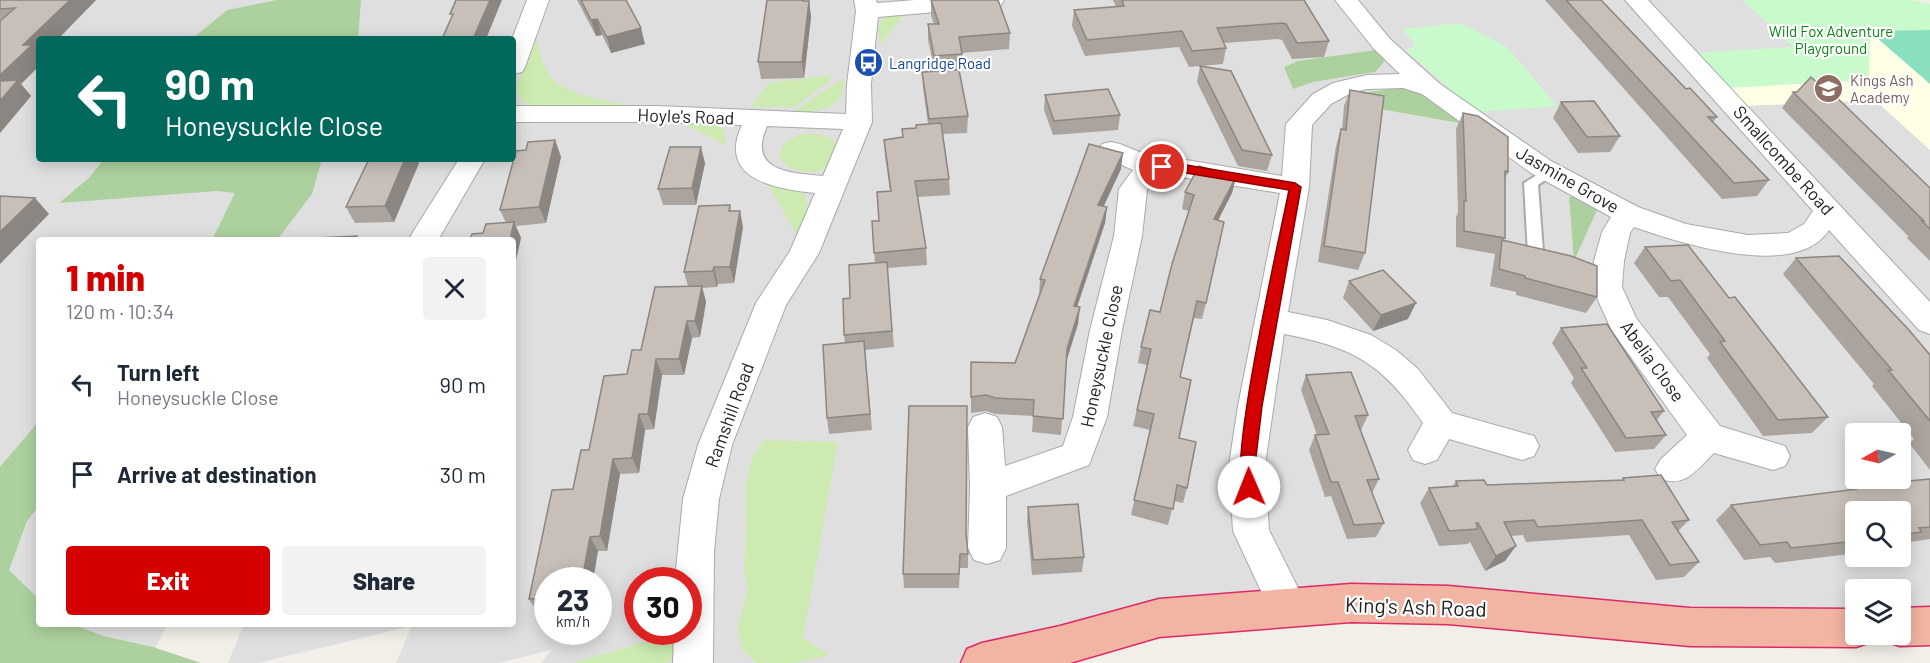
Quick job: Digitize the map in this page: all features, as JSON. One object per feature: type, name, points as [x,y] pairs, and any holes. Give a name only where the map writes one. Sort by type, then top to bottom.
[{"type":"highway","name":"King's Ash Road","points":[[982,663],[1062,655],[1159,618],[1288,606],[1351,603],[1448,605],[1690,627],[1845,628]]},
{"type":"highway","points":[[1911,627],[1930,626]]},
{"type":"street","points":[[516,59],[538,0]]},
{"type":"street","points":[[866,5],[993,0]]},
{"type":"street","name":"Jasmine Grove","points":[[1346,0],[1382,44],[1431,89],[1479,125],[1550,172],[1628,214],[1682,233],[1748,245],[1792,243],[1814,231],[1828,210]]},
{"type":"street","name":"Smallcombe Road","points":[[1636,0],[1930,322]]},
{"type":"street","name":"Ramshill Road","points":[[693,663],[695,552],[701,499],[716,445],[771,303],[804,253],[859,122],[859,84],[866,5]]},
{"type":"street","points":[[1288,606],[1251,531],[1247,465],[1254,406],[1295,187],[1299,124],[1323,99],[1342,88],[1366,82],[1404,81],[1431,89]]},
{"type":"street","name":"Hoyle's Road","points":[[516,114],[657,114],[859,122]]},
{"type":"street","points":[[757,119],[748,143],[752,163],[760,172],[774,178],[833,186]]},
{"type":"street","points":[[1111,150],[1150,167],[1174,167],[1295,187]]},
{"type":"street","points":[[425,237],[470,162]]},
{"type":"street","name":"Honeysuckle Close","points":[[988,487],[1020,474],[1052,467],[1077,455],[1090,417],[1106,330],[1128,236],[1133,189],[1150,167]]},
{"type":"street","name":"Abelia Close","points":[[1628,214],[1616,232],[1602,280],[1623,323],[1708,437]]},
{"type":"street","points":[[1270,320],[1314,329],[1360,343],[1395,368],[1423,394],[1433,437],[1522,446]]},
{"type":"street","points":[[985,427],[988,487],[987,548]]},
{"type":"street","points":[[1673,469],[1708,437],[1773,456]]},
{"type":"lane","points":[[1550,172],[1531,183],[1536,255],[1567,266]]},
{"type":"shaded area","points":[[0,0],[1743,0],[1794,47],[1695,54],[1743,106],[1876,100],[1930,150],[1930,626],[1911,627],[1911,579],[1845,579],[1845,628],[1288,606],[982,663],[541,663],[552,650],[498,663],[396,663],[412,627],[516,627],[516,237],[36,237],[36,627],[166,627],[147,663],[0,663]]},
{"type":"shaded area","name":"Kings Ash Academy","points":[[1930,30],[1930,150],[1875,100],[1743,106],[1726,88],[1869,80],[1869,31]]},
{"type":"shaded area","points":[[243,627],[408,627],[258,663],[228,663]]},
{"type":"green space","points":[[277,0],[361,0],[358,36],[196,36],[227,10]]},
{"type":"green space","name":"Wild Fox Adventure Playground","points":[[1743,0],[1911,0],[1930,4],[1930,30],[1870,31],[1869,80],[1726,88],[1694,53],[1793,47]]},
{"type":"green space","points":[[907,12],[880,44],[878,28],[882,19]]},
{"type":"green space","points":[[1461,23],[1507,47],[1557,106],[1477,112],[1405,50],[1416,46],[1403,29]]},
{"type":"green space","points":[[1930,30],[1930,84],[1869,31]]},
{"type":"green space","points":[[535,35],[544,65],[556,83],[592,98],[644,108],[532,106],[523,102],[516,88]]},
{"type":"green space","points":[[1376,50],[1384,62],[1375,72],[1313,82],[1293,89],[1284,67],[1298,61]]},
{"type":"green space","points":[[832,75],[828,82],[794,107],[751,107],[769,83]]},
{"type":"green space","points":[[844,78],[840,97],[827,108],[791,113]]},
{"type":"green space","points":[[1404,87],[1418,89],[1471,125],[1346,103],[1370,92]]},
{"type":"green space","points":[[682,123],[719,125],[724,130],[726,145]]},
{"type":"green space","points":[[799,135],[824,136],[832,139],[838,145],[832,162],[819,171],[796,170],[783,162],[779,156],[784,144]]},
{"type":"green space","points":[[102,162],[321,162],[312,194],[279,237],[213,237],[235,193],[217,191],[59,203],[90,177]]},
{"type":"green space","points":[[767,182],[793,188],[801,191],[805,196],[806,211],[798,237]]},
{"type":"green space","points":[[1569,197],[1576,197],[1597,210],[1574,261]]},
{"type":"green space","points":[[36,425],[36,510],[27,521],[9,570],[36,596],[36,627],[80,627],[103,636],[153,647],[201,663],[0,663],[0,467]]},
{"type":"green space","points":[[763,440],[838,442],[803,638],[830,655],[795,663],[756,663],[743,650],[739,637],[738,623],[748,591],[744,568],[747,528],[746,484],[752,459]]},
{"type":"green space","points":[[635,645],[681,645],[677,654],[669,663],[572,663]]},
{"type":"building","points":[[0,0],[70,0],[23,45],[32,45],[0,75],[0,21],[15,8],[0,9]]},
{"type":"building","points":[[456,0],[490,0],[474,36],[443,36],[453,14],[450,14]]},
{"type":"building","points":[[581,0],[626,0],[641,28],[607,37],[597,19],[591,20]]},
{"type":"building","points":[[767,0],[809,1],[802,62],[758,62]]},
{"type":"building","points":[[931,0],[998,0],[1010,33],[959,37],[962,54],[934,56],[928,24],[939,24]]},
{"type":"building","points":[[1122,0],[1304,0],[1329,41],[1297,43],[1286,24],[1282,23],[1217,28],[1226,48],[1192,51],[1182,31],[1087,40],[1074,10],[1124,6]]},
{"type":"building","points":[[1566,0],[1601,0],[1686,89],[1690,88],[1717,117],[1708,117],[1769,180],[1734,183]]},
{"type":"building","points":[[1200,66],[1231,71],[1272,155],[1242,150]]},
{"type":"building","points":[[959,70],[968,116],[929,119],[922,72]]},
{"type":"building","points":[[1811,77],[1825,90],[1829,90],[1930,188],[1930,229],[1793,92],[1797,92]]},
{"type":"building","points":[[18,80],[0,101],[0,81]]},
{"type":"building","points":[[1108,89],[1120,115],[1054,121],[1045,95]]},
{"type":"building","points":[[1350,90],[1384,96],[1365,253],[1324,246],[1341,129],[1346,130]]},
{"type":"building","points":[[1594,101],[1620,136],[1587,137],[1561,102]]},
{"type":"building","points":[[1463,113],[1478,116],[1508,137],[1508,172],[1505,171],[1505,238],[1464,231],[1464,201],[1466,201]]},
{"type":"building","points":[[941,123],[949,179],[915,181],[926,248],[874,253],[872,221],[879,221],[877,192],[891,191],[884,140],[903,137],[902,129],[916,128],[916,125]]},
{"type":"building","points":[[555,140],[539,207],[500,210],[513,162],[516,162],[516,151],[526,150],[528,142]]},
{"type":"building","points":[[1089,144],[1123,153],[1098,205],[1107,207],[1074,306],[1080,307],[1067,349],[1063,419],[1033,416],[1034,400],[996,398],[986,395],[971,397],[971,362],[1015,363],[1045,280],[1040,279]]},
{"type":"building","points":[[670,147],[701,147],[692,188],[658,189]]},
{"type":"building","points":[[368,162],[404,162],[385,206],[346,207]]},
{"type":"building","points":[[1199,166],[1236,177],[1214,219],[1224,222],[1206,303],[1197,301],[1180,377],[1191,380],[1179,438],[1196,442],[1187,488],[1177,485],[1173,509],[1134,500],[1154,414],[1137,410],[1151,349],[1141,347],[1150,310],[1160,312],[1172,264],[1194,195],[1185,192]]},
{"type":"building","points":[[0,196],[35,198],[0,232]]},
{"type":"building","points":[[730,205],[729,211],[740,211],[730,267],[714,267],[713,271],[684,272],[699,206]]},
{"type":"building","points":[[514,222],[511,237],[471,237],[472,234],[483,233],[486,224]]},
{"type":"building","points":[[1502,240],[1571,256],[1597,266],[1597,297],[1499,269]]},
{"type":"building","points":[[1688,245],[1729,298],[1735,297],[1828,417],[1778,420],[1720,342],[1725,341],[1680,280],[1671,281],[1645,247]]},
{"type":"building","points":[[1839,256],[1930,355],[1930,421],[1888,370],[1892,370],[1796,258]]},
{"type":"building","points":[[887,262],[892,331],[844,335],[843,299],[850,298],[849,265]]},
{"type":"building","points":[[1383,270],[1416,303],[1381,315],[1349,281]]},
{"type":"building","points":[[702,286],[695,321],[687,321],[679,359],[656,359],[648,414],[639,414],[632,458],[613,459],[600,536],[590,537],[584,567],[536,567],[552,490],[573,489],[581,450],[589,450],[604,376],[627,374],[632,350],[641,350],[655,287]]},
{"type":"building","points":[[1607,324],[1664,411],[1651,412],[1666,435],[1626,438],[1581,368],[1587,368],[1561,328]]},
{"type":"building","points":[[864,341],[870,414],[827,418],[823,345]]},
{"type":"building","points":[[1351,372],[1368,415],[1355,416],[1379,479],[1367,480],[1384,523],[1354,525],[1338,482],[1331,482],[1315,435],[1329,434],[1306,375]]},
{"type":"building","points":[[909,406],[967,406],[966,534],[968,554],[960,554],[959,574],[903,574]]},
{"type":"building","points":[[1661,475],[1689,520],[1672,522],[1699,562],[1670,565],[1642,520],[1538,527],[1534,520],[1504,522],[1516,546],[1496,556],[1478,523],[1476,523],[1478,529],[1449,531],[1429,488],[1458,486],[1456,481],[1484,480],[1487,485],[1624,480],[1623,478]]},
{"type":"building","points":[[1930,479],[1930,527],[1919,528],[1922,532],[1911,534],[1911,501],[1845,501],[1845,542],[1791,548],[1787,542],[1760,545],[1731,505],[1857,489],[1911,489],[1911,481]]},
{"type":"building","points":[[1078,504],[1084,557],[1033,560],[1028,507]]},
{"type":"building","points":[[534,575],[534,599],[529,599]]},
{"type":"place","name":"Langridge Road","points":[[868,63]]},
{"type":"place","name":"Kings Ash Academy","points":[[1829,89]]},
{"type":"route","points":[[1162,167],[1295,187],[1254,406],[1247,465],[1249,487]]}]
